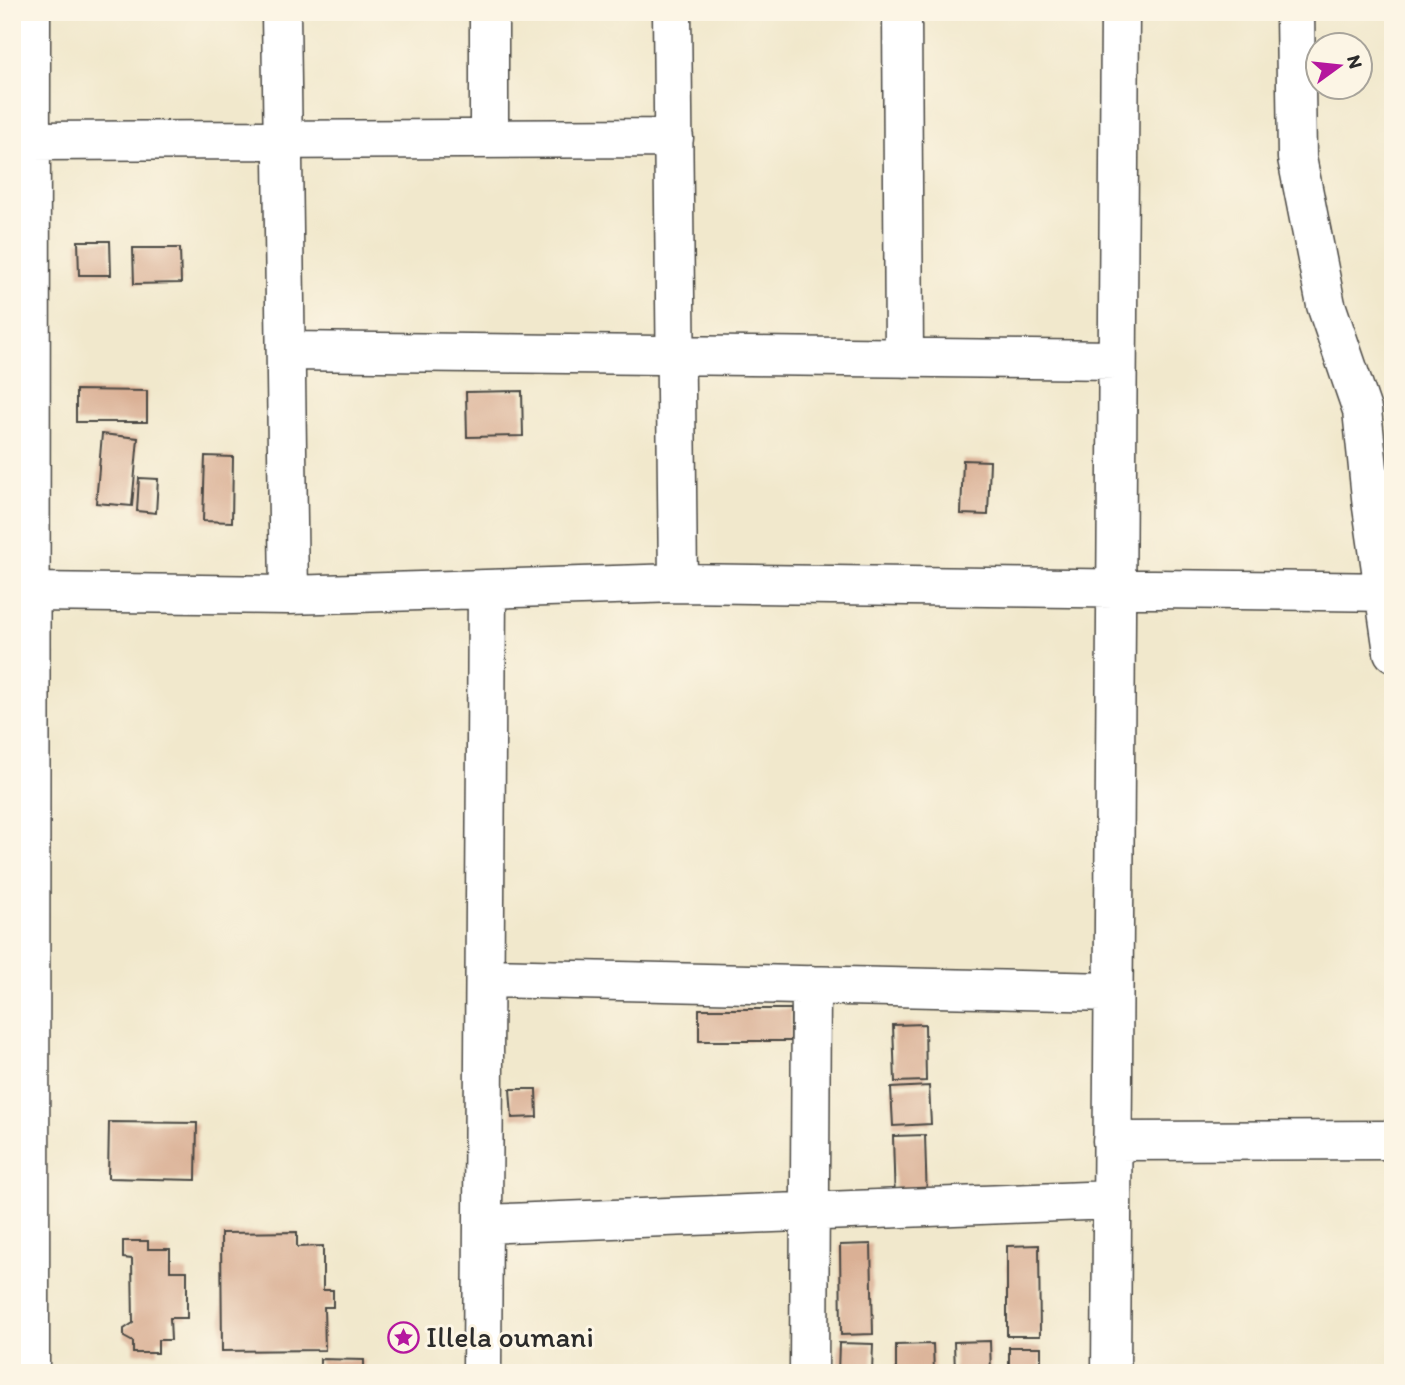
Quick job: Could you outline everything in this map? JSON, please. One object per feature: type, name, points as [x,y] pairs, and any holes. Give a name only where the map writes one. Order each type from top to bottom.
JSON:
[{"type":"street","points":[[30,1373],[21,1026],[18,586],[31,141],[22,73],[31,12]]},
{"type":"street","points":[[281,12],[289,595]]},
{"type":"street","points":[[489,12],[489,139]]},
{"type":"street","points":[[672,12],[678,583]]},
{"type":"street","points":[[902,12],[904,358]]},
{"type":"street","points":[[1111,1373],[1120,12]]},
{"type":"street","points":[[1295,12],[1297,158],[1326,305],[1362,410],[1372,507],[1388,592],[1393,652]]},
{"type":"street","points":[[31,141],[674,138]]},
{"type":"street","points":[[286,351],[1117,360]]},
{"type":"street","points":[[18,586],[289,595],[678,583],[1388,592]]},
{"type":"street","points":[[482,1373],[487,589]]},
{"type":"street","points":[[485,978],[1113,992]]},
{"type":"street","points":[[809,1373],[811,985]]},
{"type":"street","points":[[1112,1141],[1393,1140]]},
{"type":"street","points":[[483,1224],[1112,1200]]},
{"type":"building","points":[[78,241],[110,241],[111,275],[79,275]]},
{"type":"building","points":[[133,248],[180,248],[181,283],[134,284]]},
{"type":"building","points":[[76,390],[147,391],[147,422],[76,422]]},
{"type":"building","points":[[522,391],[523,436],[467,437],[466,392]]},
{"type":"building","points":[[102,434],[138,438],[132,506],[96,503]]},
{"type":"building","points":[[205,456],[233,457],[232,522],[203,521]]},
{"type":"building","points":[[963,460],[990,461],[988,515],[961,514]]},
{"type":"building","points":[[139,478],[158,479],[156,513],[137,511]]},
{"type":"building","points":[[699,1009],[791,1009],[791,1041],[699,1041]]},
{"type":"building","points":[[925,1024],[926,1081],[895,1082],[893,1025]]},
{"type":"building","points":[[929,1086],[931,1124],[893,1126],[891,1088]]},
{"type":"building","points":[[510,1089],[536,1089],[537,1117],[512,1118]]},
{"type":"building","points":[[109,1122],[197,1123],[196,1180],[108,1178]]},
{"type":"building","points":[[925,1135],[927,1203],[895,1204],[893,1136]]},
{"type":"building","points":[[297,1232],[297,1247],[323,1246],[323,1290],[333,1290],[333,1307],[324,1307],[325,1350],[222,1351],[221,1233]]},
{"type":"building","points":[[123,1241],[148,1241],[148,1249],[170,1249],[170,1271],[187,1271],[187,1318],[170,1318],[171,1340],[158,1340],[158,1353],[133,1353],[133,1342],[124,1337],[124,1329],[133,1323],[132,1259],[123,1258]]},
{"type":"building","points":[[871,1244],[873,1334],[841,1335],[840,1245]]},
{"type":"building","points":[[1039,1245],[1040,1336],[1007,1336],[1007,1246]]},
{"type":"building","points":[[990,1341],[991,1373],[955,1373],[954,1342]]},
{"type":"building","points":[[839,1343],[873,1344],[872,1373],[838,1373]]},
{"type":"building","points":[[933,1344],[934,1373],[896,1373],[896,1345]]},
{"type":"building","points":[[1009,1347],[1041,1347],[1041,1373],[1009,1373]]},
{"type":"building","points":[[320,1359],[364,1360],[364,1373],[320,1373]]},
{"type":"place","name":"Illela oumani","points":[[403,1337]]}]
